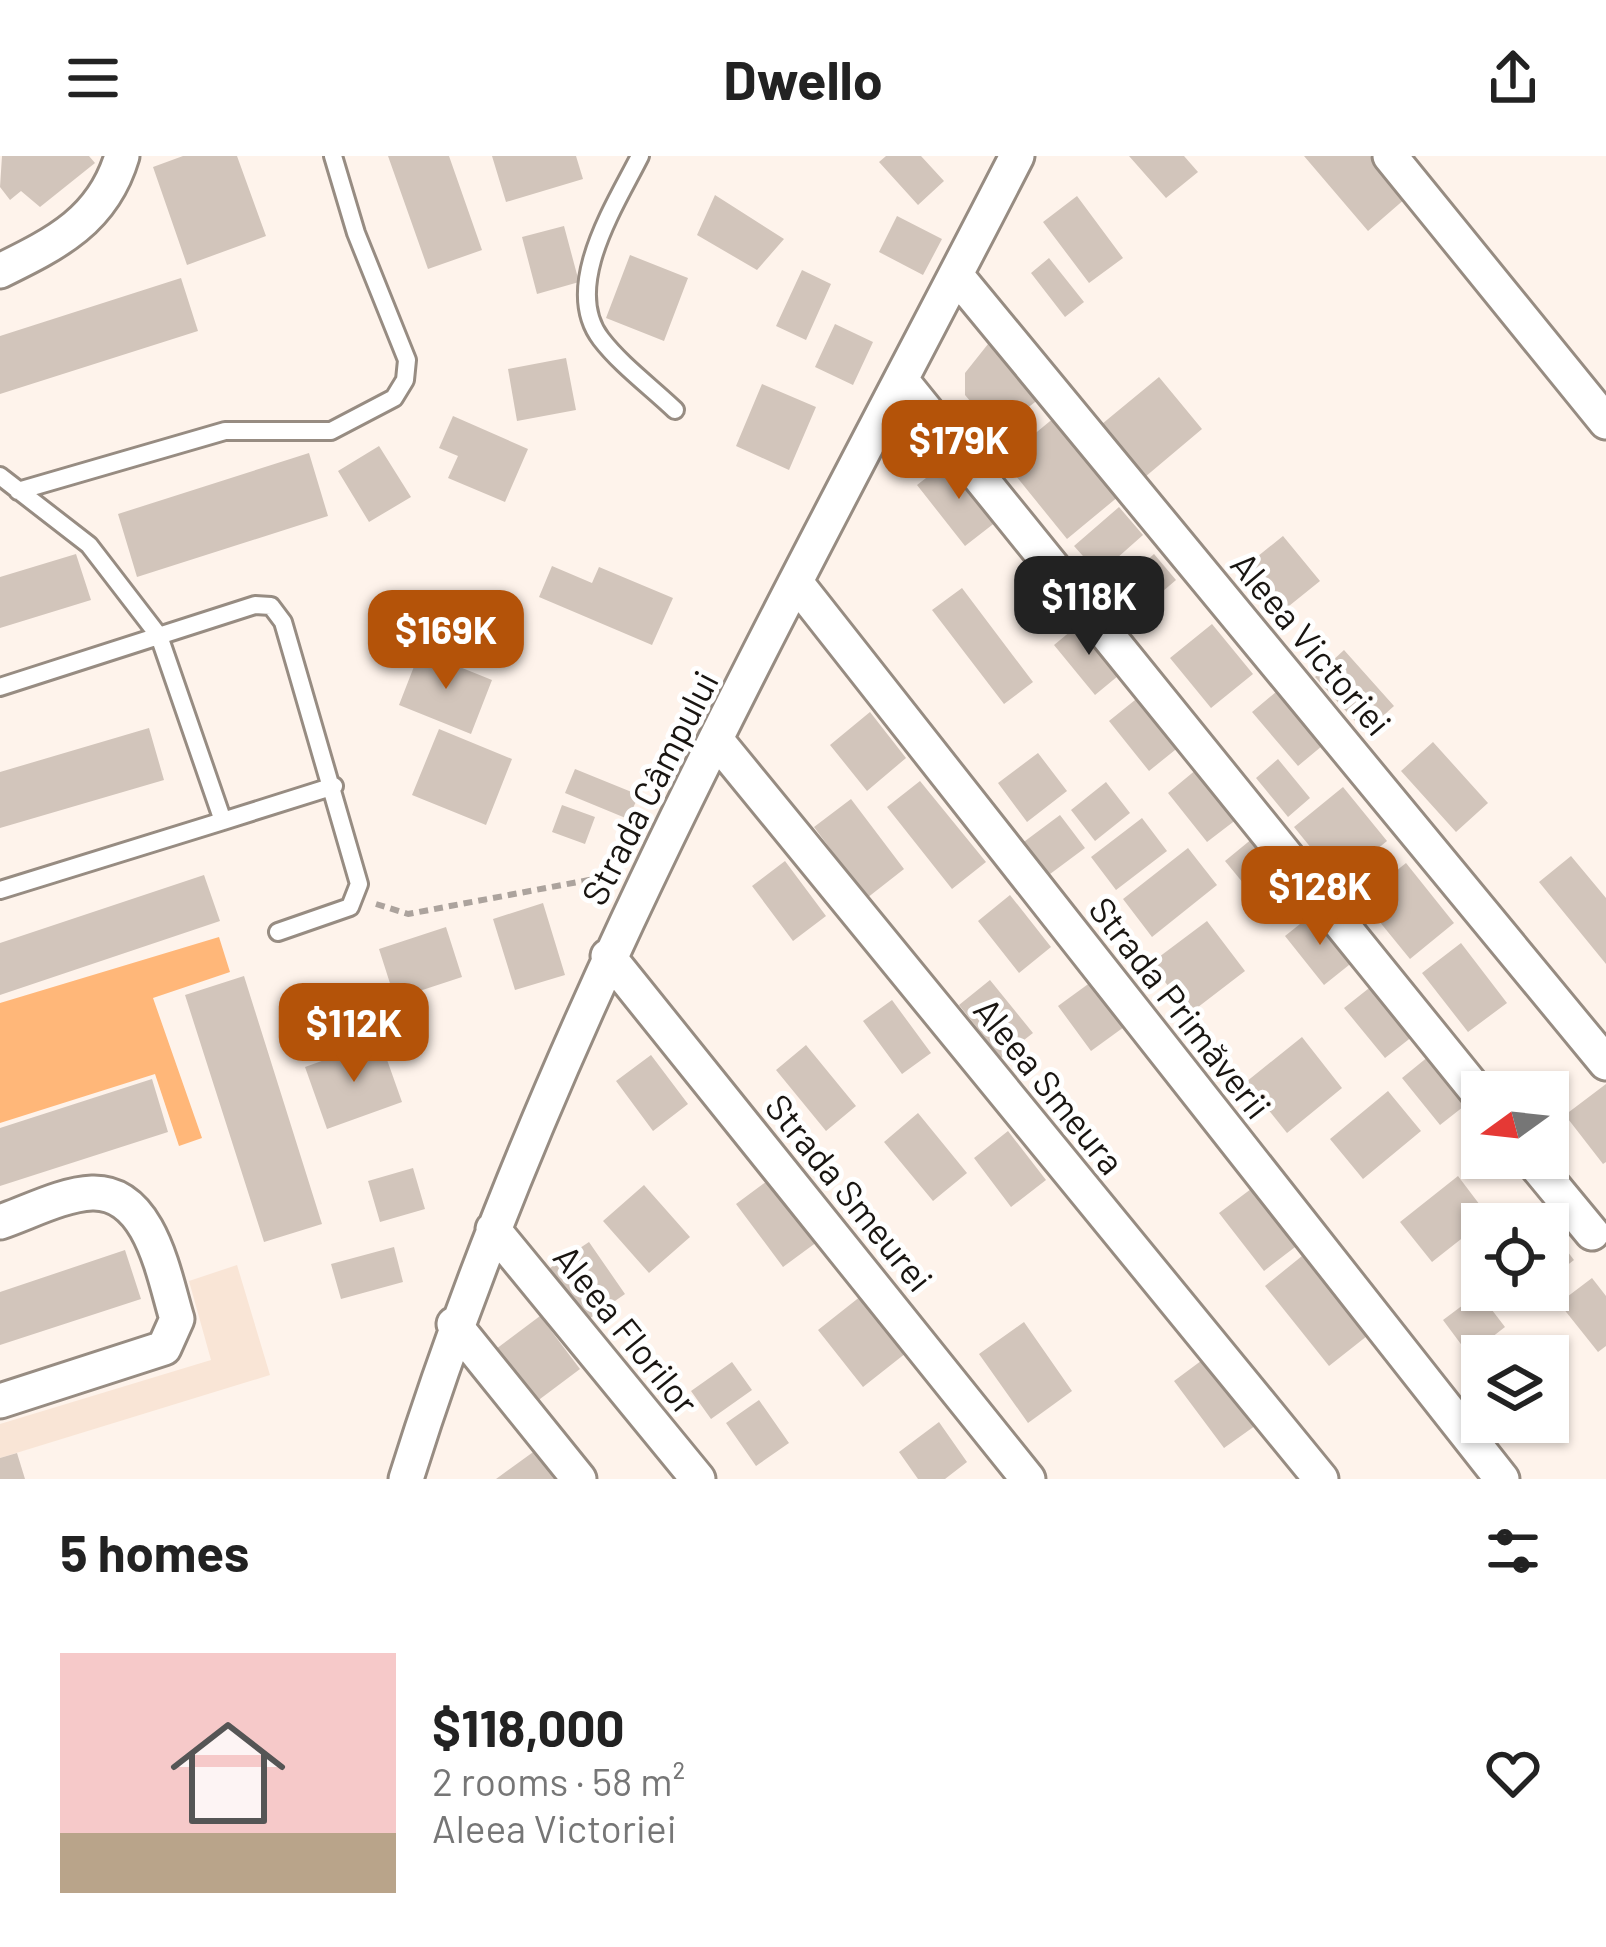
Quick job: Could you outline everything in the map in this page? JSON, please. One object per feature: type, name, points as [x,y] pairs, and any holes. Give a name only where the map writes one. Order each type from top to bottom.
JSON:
[{"type":"street","points":[[0,271],[75,230],[97,212],[122,156]]},
{"type":"street","name":"Strada Câmpului","points":[[406,1479],[454,1324],[608,956],[1017,156]]},
{"type":"street","points":[[1390,156],[1606,422]]},
{"type":"street","name":"Aleea Victoriei","points":[[956,275],[1606,1063]]},
{"type":"street","points":[[902,382],[1461,1072]]},
{"type":"street","name":"Strada Primăverii","points":[[798,586],[1502,1479]]},
{"type":"street","name":"Aleea Smeura","points":[[718,742],[1321,1479]]},
{"type":"street","name":"Strada Smeurei","points":[[608,956],[1028,1479]]},
{"type":"street","points":[[1548,1179],[1592,1233]]},
{"type":"street","points":[[0,1222],[94,1193],[128,1207],[150,1234],[177,1319],[164,1348],[0,1401]]},
{"type":"street","name":"Aleea Florilor","points":[[494,1229],[698,1479]]},
{"type":"street","points":[[454,1324],[579,1479]]},
{"type":"lane","points":[[18,490],[225,431],[331,431],[394,398],[405,380],[406,360],[333,156]]},
{"type":"lane","points":[[640,156],[598,243],[586,294],[599,337],[674,410]]},
{"type":"lane","points":[[0,476],[89,544],[159,636],[223,821]]},
{"type":"lane","points":[[0,687],[255,605],[271,607],[283,622],[334,786],[358,896],[339,912],[278,932]]},
{"type":"lane","points":[[0,890],[334,786]]},
{"type":"path","points":[[358,896],[408,914],[654,867]]},
{"type":"shaded area","points":[[219,937],[230,972],[153,998],[202,1138],[179,1146],[155,1074],[0,1123],[0,1003]]},
{"type":"shaded area","points":[[237,1265],[270,1375],[0,1458],[0,1424],[211,1360],[189,1281]]},
{"type":"building","points":[[2,156],[89,156],[95,163],[40,207],[21,191],[10,200],[0,187]]},
{"type":"building","points":[[183,156],[237,156],[266,236],[187,265],[153,167]]},
{"type":"building","points":[[388,156],[449,156],[482,250],[428,269]]},
{"type":"building","points":[[492,156],[576,156],[583,179],[506,202]]},
{"type":"building","points":[[886,156],[921,156],[944,181],[918,205],[879,162]]},
{"type":"building","points":[[1129,156],[1184,156],[1198,172],[1166,198]]},
{"type":"building","points":[[1304,156],[1370,156],[1406,198],[1368,231]]},
{"type":"building","points":[[715,195],[784,239],[757,270],[697,235]]},
{"type":"building","points":[[1077,196],[1123,258],[1089,283],[1043,222]]},
{"type":"building","points":[[897,216],[942,239],[923,275],[879,252]]},
{"type":"building","points":[[564,226],[579,282],[537,294],[522,237]]},
{"type":"building","points":[[630,255],[688,278],[664,341],[606,318]]},
{"type":"building","points":[[1049,258],[1084,302],[1065,317],[1031,273]]},
{"type":"building","points":[[802,270],[831,284],[806,340],[776,326]]},
{"type":"building","points":[[181,278],[198,331],[0,394],[0,336]]},
{"type":"building","points":[[835,324],[873,342],[853,385],[815,367]]},
{"type":"building","points":[[992,339],[1039,399],[996,432],[965,395],[965,373]]},
{"type":"building","points":[[566,358],[576,410],[517,421],[508,369]]},
{"type":"building","points":[[1159,377],[1202,429],[1145,477],[1102,424]]},
{"type":"building","points":[[762,384],[816,407],[789,470],[736,446]]},
{"type":"building","points":[[453,416],[528,449],[505,502],[448,478],[458,456],[439,448]]},
{"type":"building","points":[[1055,417],[1119,496],[1067,539],[1003,460]]},
{"type":"building","points":[[379,446],[411,497],[369,522],[338,471]]},
{"type":"building","points":[[309,453],[328,516],[137,577],[118,514]]},
{"type":"building","points":[[953,457],[1001,518],[965,546],[917,485]]},
{"type":"building","points":[[1119,507],[1143,535],[1099,574],[1074,546]]},
{"type":"building","points":[[1283,536],[1320,581],[1284,610],[1247,565]]},
{"type":"building","points":[[76,554],[91,600],[0,628],[0,577]]},
{"type":"building","points":[[1154,554],[1176,580],[1135,615],[1113,590]]},
{"type":"building","points":[[552,566],[592,583],[599,567],[673,598],[652,645],[539,597]]},
{"type":"building","points":[[962,588],[1033,682],[1004,704],[932,610]]},
{"type":"building","points":[[1083,621],[1124,671],[1095,695],[1054,645]]},
{"type":"building","points":[[1212,624],[1253,674],[1211,708],[1170,658]]},
{"type":"building","points":[[1344,650],[1394,706],[1365,732],[1315,677]]},
{"type":"building","points":[[420,651],[492,680],[471,734],[399,705]]},
{"type":"building","points":[[1283,686],[1328,741],[1298,766],[1252,712]]},
{"type":"building","points":[[1140,696],[1180,746],[1149,771],[1109,721]]},
{"type":"building","points":[[870,712],[906,758],[867,791],[830,745]]},
{"type":"building","points":[[149,728],[164,780],[0,828],[0,772]]},
{"type":"building","points":[[439,729],[512,759],[486,825],[412,795]]},
{"type":"building","points":[[1433,742],[1488,803],[1456,832],[1401,771]]},
{"type":"building","points":[[1038,753],[1067,791],[1027,822],[998,783]]},
{"type":"building","points":[[1278,759],[1310,798],[1288,817],[1256,778]]},
{"type":"building","points":[[575,769],[639,795],[628,819],[565,793]]},
{"type":"building","points":[[1197,769],[1237,819],[1207,842],[1168,793]]},
{"type":"building","points":[[920,781],[986,862],[952,889],[887,807]]},
{"type":"building","points":[[1106,782],[1130,813],[1095,841],[1071,810]]},
{"type":"building","points":[[1343,787],[1387,841],[1338,881],[1294,827]]},
{"type":"building","points":[[851,799],[904,869],[867,898],[814,827]]},
{"type":"building","points":[[562,805],[595,817],[585,844],[552,832]]},
{"type":"building","points":[[1060,815],[1085,848],[1042,880],[1017,847]]},
{"type":"building","points":[[1142,818],[1167,851],[1116,890],[1091,857]]},
{"type":"building","points":[[1253,838],[1295,888],[1267,912],[1225,861]]},
{"type":"building","points":[[1188,848],[1217,885],[1152,937],[1123,899]]},
{"type":"building","points":[[1571,856],[1606,898],[1606,964],[1539,882]]},
{"type":"building","points":[[785,861],[826,916],[793,941],[752,886]]},
{"type":"building","points":[[1406,863],[1454,923],[1410,959],[1361,899]]},
{"type":"building","points":[[204,875],[220,921],[0,995],[0,943]]},
{"type":"building","points":[[1010,895],[1051,947],[1019,973],[978,921]]},
{"type":"building","points":[[543,903],[565,975],[515,990],[493,919]]},
{"type":"building","points":[[1315,912],[1354,961],[1324,985],[1285,936]]},
{"type":"building","points":[[1207,921],[1245,971],[1189,1014],[1151,963]]},
{"type":"building","points":[[446,927],[462,977],[395,999],[379,949]]},
{"type":"building","points":[[1461,943],[1507,1003],[1468,1032],[1422,973]]},
{"type":"building","points":[[244,976],[322,1224],[264,1242],[185,995]]},
{"type":"building","points":[[990,980],[1033,1033],[1001,1058],[959,1005]]},
{"type":"building","points":[[1091,982],[1124,1027],[1091,1051],[1058,1006]]},
{"type":"building","points":[[1373,985],[1413,1036],[1385,1058],[1344,1008]]},
{"type":"building","points":[[892,1000],[931,1053],[902,1074],[863,1021]]},
{"type":"building","points":[[1302,1037],[1342,1088],[1287,1133],[1246,1082]]},
{"type":"building","points":[[380,1040],[402,1102],[327,1129],[305,1067]]},
{"type":"building","points":[[806,1045],[856,1106],[826,1131],[776,1070]]},
{"type":"building","points":[[651,1055],[688,1104],[653,1131],[616,1081]]},
{"type":"building","points":[[1429,1056],[1461,1095],[1461,1108],[1440,1125],[1402,1078]]},
{"type":"building","points":[[152,1079],[168,1132],[0,1186],[0,1128]]},
{"type":"building","points":[[1606,1084],[1606,1162],[1569,1120],[1569,1112]]},
{"type":"building","points":[[1388,1091],[1421,1131],[1363,1179],[1330,1139]]},
{"type":"building","points":[[918,1113],[967,1173],[933,1201],[884,1142]]},
{"type":"building","points":[[1008,1131],[1046,1180],[1011,1207],[974,1158]]},
{"type":"building","points":[[413,1168],[425,1209],[380,1222],[368,1181]]},
{"type":"building","points":[[774,1176],[821,1239],[783,1267],[736,1204]]},
{"type":"building","points":[[1458,1176],[1478,1203],[1461,1203],[1461,1239],[1432,1262],[1400,1222]]},
{"type":"building","points":[[644,1185],[690,1237],[649,1273],[603,1221]]},
{"type":"building","points":[[1255,1186],[1299,1244],[1264,1271],[1219,1213]]},
{"type":"building","points":[[589,1242],[625,1294],[586,1321],[550,1268]]},
{"type":"building","points":[[394,1247],[403,1282],[341,1299],[331,1264]]},
{"type":"building","points":[[125,1250],[141,1299],[0,1345],[0,1292]]},
{"type":"building","points":[[1302,1256],[1367,1336],[1329,1366],[1265,1286]]},
{"type":"building","points":[[1592,1278],[1606,1296],[1606,1346],[1598,1352],[1565,1311],[1569,1295]]},
{"type":"building","points":[[861,1296],[906,1353],[863,1387],[818,1330]]},
{"type":"building","points":[[1461,1306],[1461,1311],[1493,1311],[1505,1327],[1495,1335],[1461,1335],[1461,1344],[1443,1320]]},
{"type":"building","points":[[540,1316],[580,1369],[536,1402],[496,1349]]},
{"type":"building","points":[[1024,1322],[1072,1391],[1028,1423],[979,1354]]},
{"type":"building","points":[[1209,1355],[1259,1423],[1224,1448],[1174,1381]]},
{"type":"building","points":[[732,1362],[752,1390],[711,1419],[691,1391]]},
{"type":"building","points":[[759,1400],[789,1443],[756,1466],[726,1423]]},
{"type":"building","points":[[939,1422],[967,1462],[945,1479],[918,1479],[899,1452]]},
{"type":"building","points":[[536,1450],[558,1479],[496,1479]]},
{"type":"building","points":[[17,1453],[25,1479],[0,1479],[0,1458]]}]
